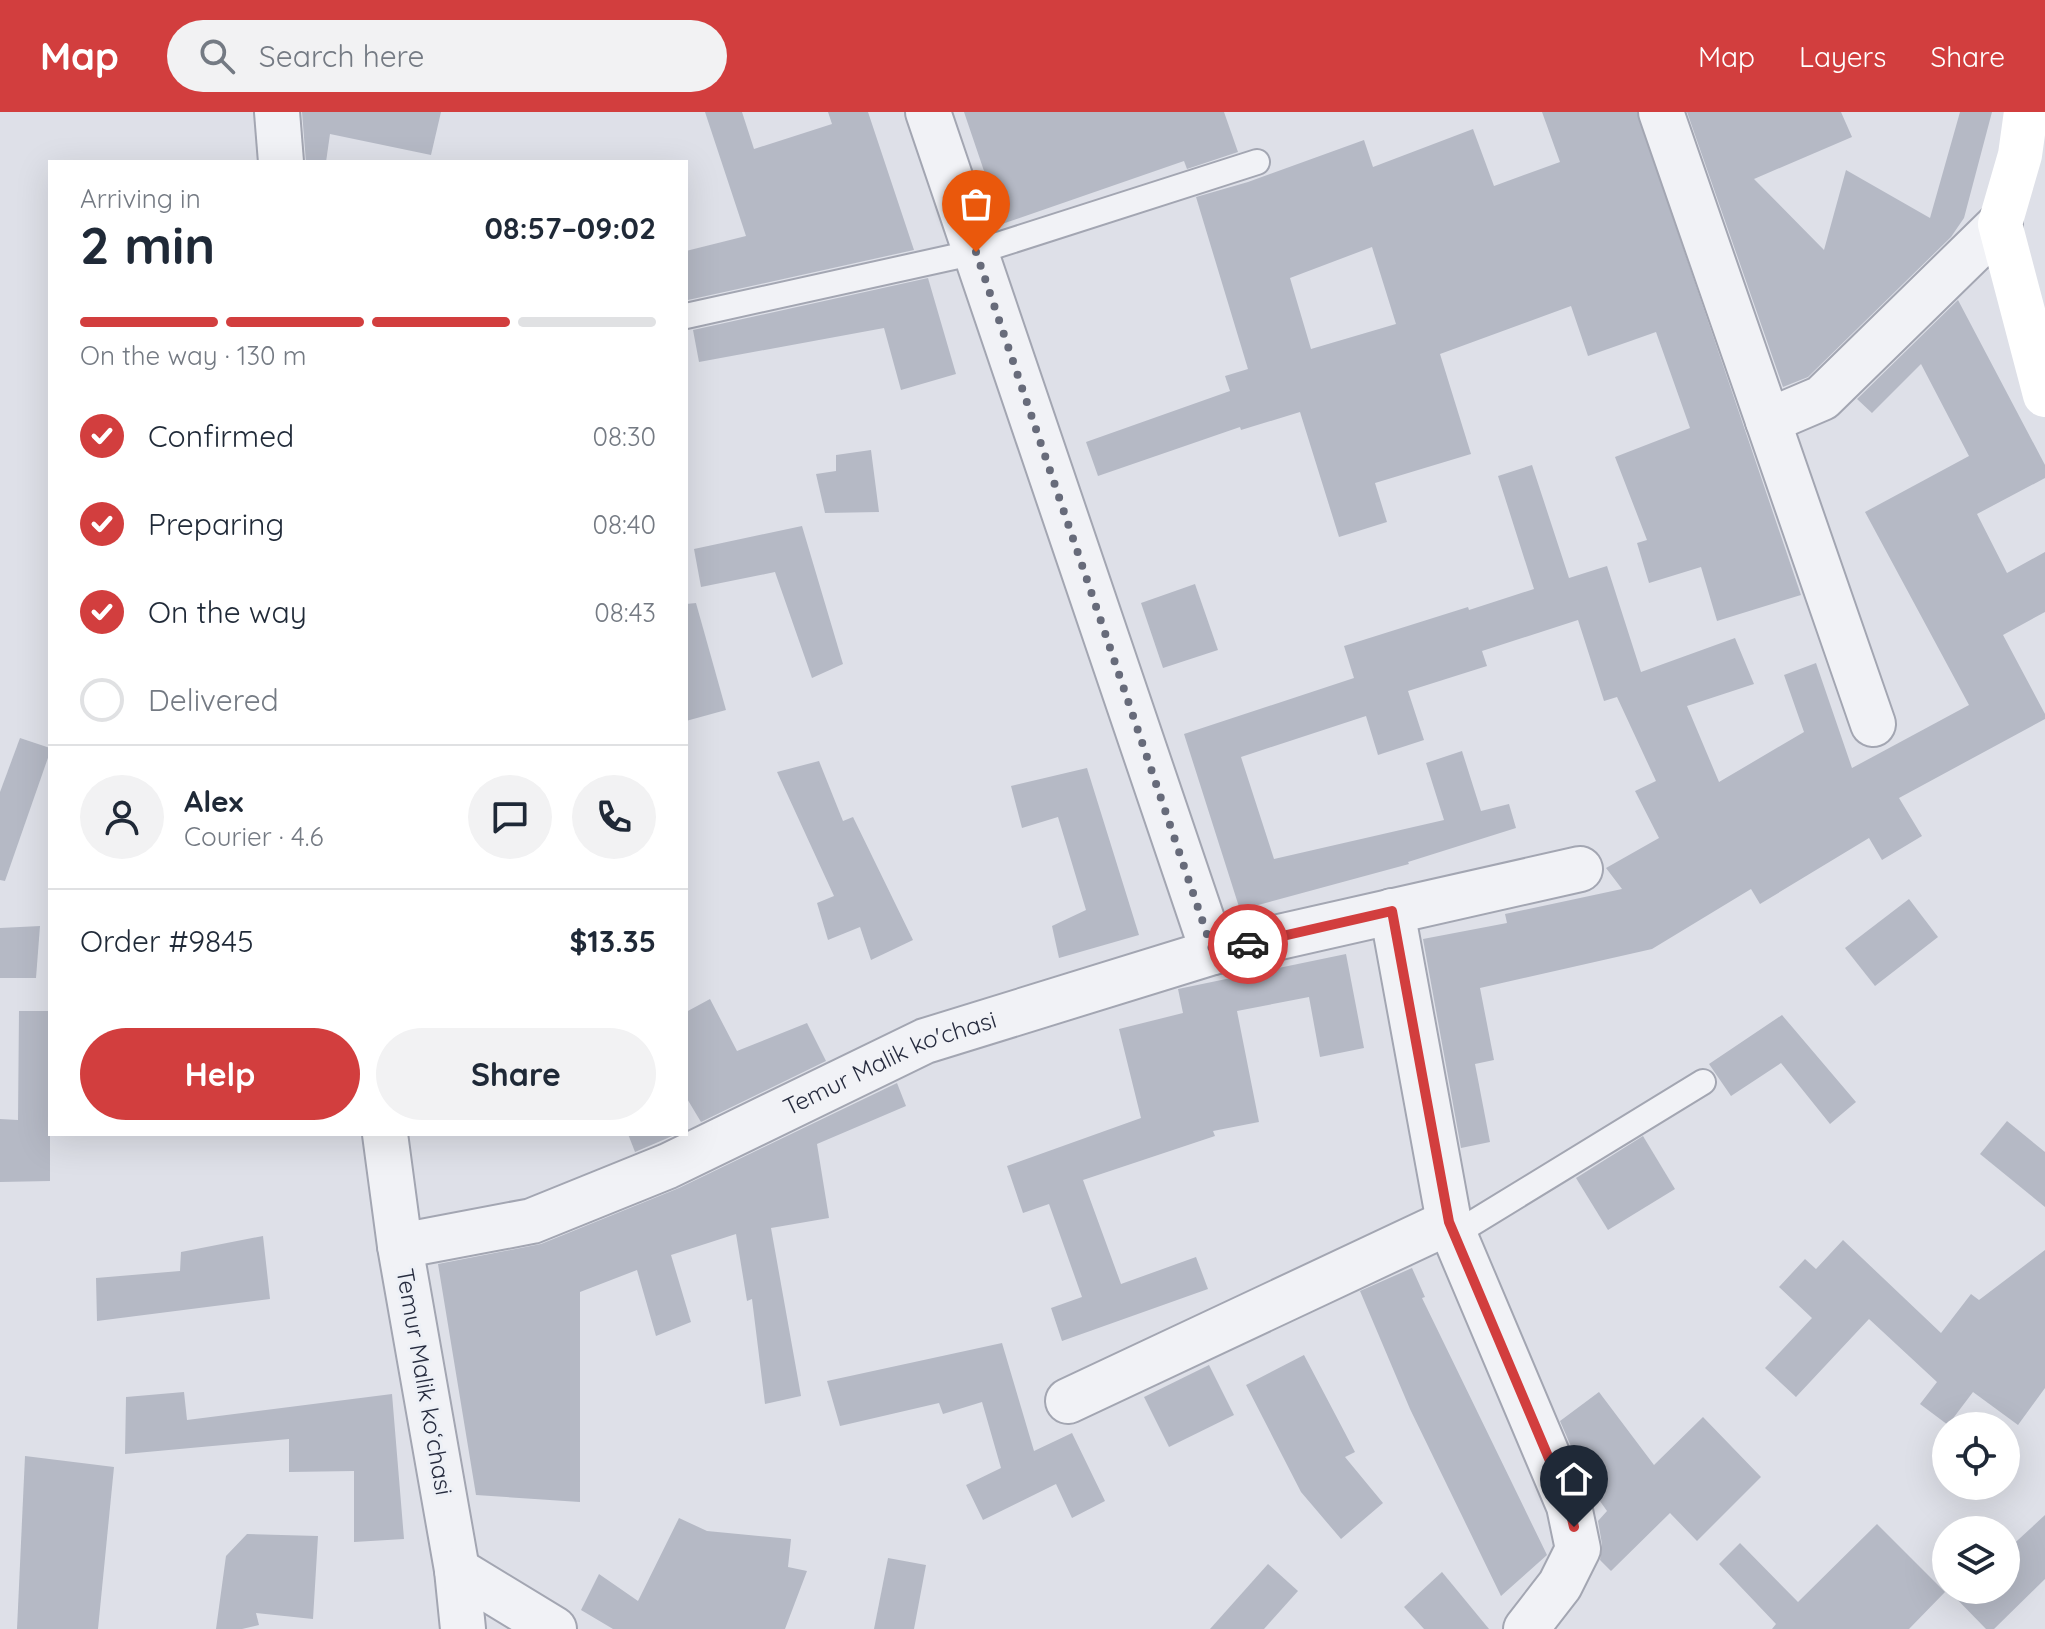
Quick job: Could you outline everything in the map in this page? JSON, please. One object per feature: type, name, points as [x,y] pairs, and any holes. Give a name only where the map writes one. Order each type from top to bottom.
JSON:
[{"type":"street","points":[[277,112],[281,160]]},
{"type":"street","points":[[928,112],[1213,952]]},
{"type":"street","points":[[1661,112],[1873,724]]},
{"type":"street","points":[[1768,421],[1822,398],[2000,224],[2020,155],[2026,112]]},
{"type":"street","points":[[2000,224],[2031,288],[2045,395]]},
{"type":"street","name":"Temur Malik ko'chasi","points":[[400,1246],[532,1221],[668,1166],[925,1041],[1213,952],[1580,869]]},
{"type":"street","points":[[1392,911],[1451,1229],[1569,1506],[1578,1549],[1560,1585],[1526,1629]]},
{"type":"street","name":"Temur Malik koʻchasi","points":[[385,1136],[400,1246],[457,1570],[463,1629]]},
{"type":"street","points":[[1068,1401],[1451,1229]]},
{"type":"street","points":[[457,1570],[554,1629]]},
{"type":"lane","points":[[688,316],[976,252],[1257,162]]},
{"type":"lane","points":[[1451,1229],[1703,1082]]},
{"type":"building","points":[[302,112],[441,112],[431,155],[330,134],[326,160],[306,160]]},
{"type":"building","points":[[705,112],[742,112],[754,149],[832,124],[828,112],[868,112],[914,250],[688,300],[688,250],[746,236]]},
{"type":"building","points":[[964,112],[1224,112],[1238,152],[1187,169],[1184,161],[1002,224]]},
{"type":"building","points":[[1542,112],[1637,112],[1801,595],[1717,621],[1701,567],[1649,583],[1637,543],[1647,540],[1615,457],[1690,428],[1656,332],[1588,356],[1571,306],[1440,354],[1471,454],[1375,483],[1387,522],[1339,537],[1300,412],[1241,430],[1240,427],[1098,476],[1086,442],[1230,391],[1225,376],[1248,369],[1196,197],[1248,182],[1364,140],[1373,167],[1473,129],[1494,186],[1560,162]],"holes":[[[1372,247],[1396,324],[1311,349],[1290,278]]]},
{"type":"building","points":[[1687,112],[1841,112],[1852,137],[1754,179],[1824,250],[1846,170],[1930,218],[1960,112],[1992,112],[1964,218],[1951,237],[1808,377],[1783,387]]},
{"type":"building","points":[[928,278],[956,374],[901,390],[884,328],[699,362],[693,330]]},
{"type":"building","points":[[1958,300],[2045,465],[2045,478],[1977,514],[2007,573],[2045,552],[2045,612],[2003,635],[2045,719],[1899,798],[1922,836],[1882,860],[1869,838],[1760,904],[1751,889],[1652,949],[1480,988],[1494,1060],[1475,1064],[1490,1142],[1461,1148],[1423,939],[1507,923],[1505,914],[1622,889],[1606,868],[1659,838],[1635,791],[1656,781],[1617,697],[1604,701],[1578,620],[1482,651],[1487,666],[1408,691],[1424,740],[1378,755],[1366,716],[1241,757],[1274,859],[1444,820],[1426,763],[1462,751],[1481,811],[1509,804],[1516,828],[1409,864],[1240,910],[1184,734],[1354,678],[1344,646],[1534,589],[1498,476],[1532,465],[1569,578],[1607,566],[1641,672],[1735,638],[1754,684],[1687,706],[1719,782],[1804,732],[1784,675],[1816,663],[1852,768],[1969,705],[1865,512],[1969,456],[1921,364],[1872,413],[1857,399]]},
{"type":"building","points":[[871,450],[879,512],[825,513],[816,474],[836,471],[836,455]]},
{"type":"building","points":[[802,526],[843,664],[812,678],[775,572],[701,587],[694,549]]},
{"type":"building","points":[[1195,584],[1218,650],[1163,668],[1141,603]]},
{"type":"building","points":[[696,603],[726,710],[688,720],[688,604]]},
{"type":"building","points":[[20,738],[48,747],[48,758],[5,881],[0,880],[0,792]]},
{"type":"building","points":[[819,761],[843,821],[853,817],[913,940],[871,960],[860,927],[828,940],[817,903],[834,896],[777,772]]},
{"type":"building","points":[[1087,768],[1139,935],[1059,958],[1052,926],[1086,910],[1058,817],[1022,828],[1011,786]]},
{"type":"building","points":[[1909,899],[1938,937],[1875,986],[1845,948]]},
{"type":"building","points":[[40,926],[36,978],[0,978],[0,928]]},
{"type":"building","points":[[1346,954],[1364,1048],[1320,1057],[1309,997],[1237,1011],[1259,1122],[1213,1131],[1215,1136],[1083,1180],[1121,1284],[1196,1257],[1208,1289],[1062,1341],[1051,1308],[1082,1297],[1049,1204],[1023,1213],[1007,1166],[1141,1118],[1119,1029],[1183,1013],[1178,989]]},
{"type":"building","points":[[710,999],[737,1051],[807,1023],[826,1061],[701,1122],[688,1100],[688,1011]]},
{"type":"building","points":[[19,1011],[48,1011],[50,1181],[0,1182],[0,1119],[18,1120]]},
{"type":"building","points":[[1782,1015],[1856,1102],[1830,1124],[1781,1063],[1731,1096],[1709,1064]]},
{"type":"building","points":[[897,1083],[906,1106],[817,1144],[829,1218],[771,1228],[801,1396],[765,1404],[752,1299],[747,1301],[736,1234],[671,1255],[691,1322],[656,1336],[637,1270],[580,1292],[580,1502],[476,1495],[438,1264],[541,1244],[679,1188]]},
{"type":"building","points":[[2007,1121],[2045,1152],[2045,1207],[1980,1154]]},
{"type":"building","points":[[629,1136],[672,1136],[635,1152]]},
{"type":"building","points":[[1643,1136],[1675,1189],[1608,1230],[1576,1178]]},
{"type":"building","points":[[263,1236],[270,1299],[97,1321],[96,1278],[180,1271],[181,1252]]},
{"type":"building","points":[[1843,1240],[1941,1333],[1971,1294],[1979,1300],[2045,1250],[2045,1388],[2020,1422],[2020,1412],[2000,1412],[1973,1392],[1958,1412],[1932,1413],[1920,1404],[1937,1382],[1869,1319],[1796,1397],[1765,1368],[1812,1318],[1779,1287],[1805,1259],[1816,1269]]},
{"type":"building","points":[[1412,1268],[1425,1297],[1422,1298],[1547,1555],[1501,1596],[1410,1409],[1360,1291]]},
{"type":"building","points":[[1002,1343],[1034,1451],[1072,1433],[1105,1501],[1072,1518],[1056,1484],[983,1520],[966,1485],[1001,1468],[982,1402],[943,1414],[939,1403],[840,1426],[827,1381]]},
{"type":"building","points":[[1304,1355],[1355,1452],[1345,1457],[1383,1503],[1341,1539],[1301,1492],[1246,1385]]},
{"type":"building","points":[[1209,1365],[1234,1415],[1169,1447],[1144,1397]]},
{"type":"building","points":[[184,1392],[187,1420],[392,1394],[404,1539],[354,1542],[354,1471],[289,1472],[289,1439],[125,1454],[126,1397]]},
{"type":"building","points":[[1599,1392],[1654,1465],[1703,1417],[1761,1477],[1697,1541],[1670,1513],[1611,1571],[1600,1560],[1602,1544],[1598,1521],[1607,1511],[1587,1483],[1560,1421]]},
{"type":"building","points":[[25,1456],[114,1467],[98,1629],[17,1629]]},
{"type":"building","points":[[2045,1515],[2045,1579],[2020,1604],[2020,1538]]},
{"type":"building","points":[[679,1518],[707,1531],[791,1539],[788,1567],[807,1571],[785,1629],[613,1629],[581,1610],[599,1574],[638,1601]]},
{"type":"building","points":[[1877,1524],[1932,1579],[1933,1604],[1909,1629],[1772,1629],[1776,1624],[1719,1564],[1740,1543],[1798,1602]]},
{"type":"building","points":[[247,1534],[318,1536],[313,1619],[256,1613],[259,1625],[242,1629],[216,1629],[226,1556]]},
{"type":"building","points":[[888,1558],[926,1565],[914,1629],[874,1629]]},
{"type":"building","points":[[1268,1564],[1298,1591],[1264,1629],[1210,1629]]},
{"type":"building","points":[[1442,1572],[1489,1629],[1424,1629],[1404,1607]]},
{"type":"building","points":[[1962,1604],[2020,1604],[1994,1629],[1986,1629]]},
{"type":"way so far","points":[[976,252],[1213,952],[1248,944]]},
{"type":"route","points":[[1248,944],[1392,911],[1449,1222],[1569,1506],[1574,1527]]}]
